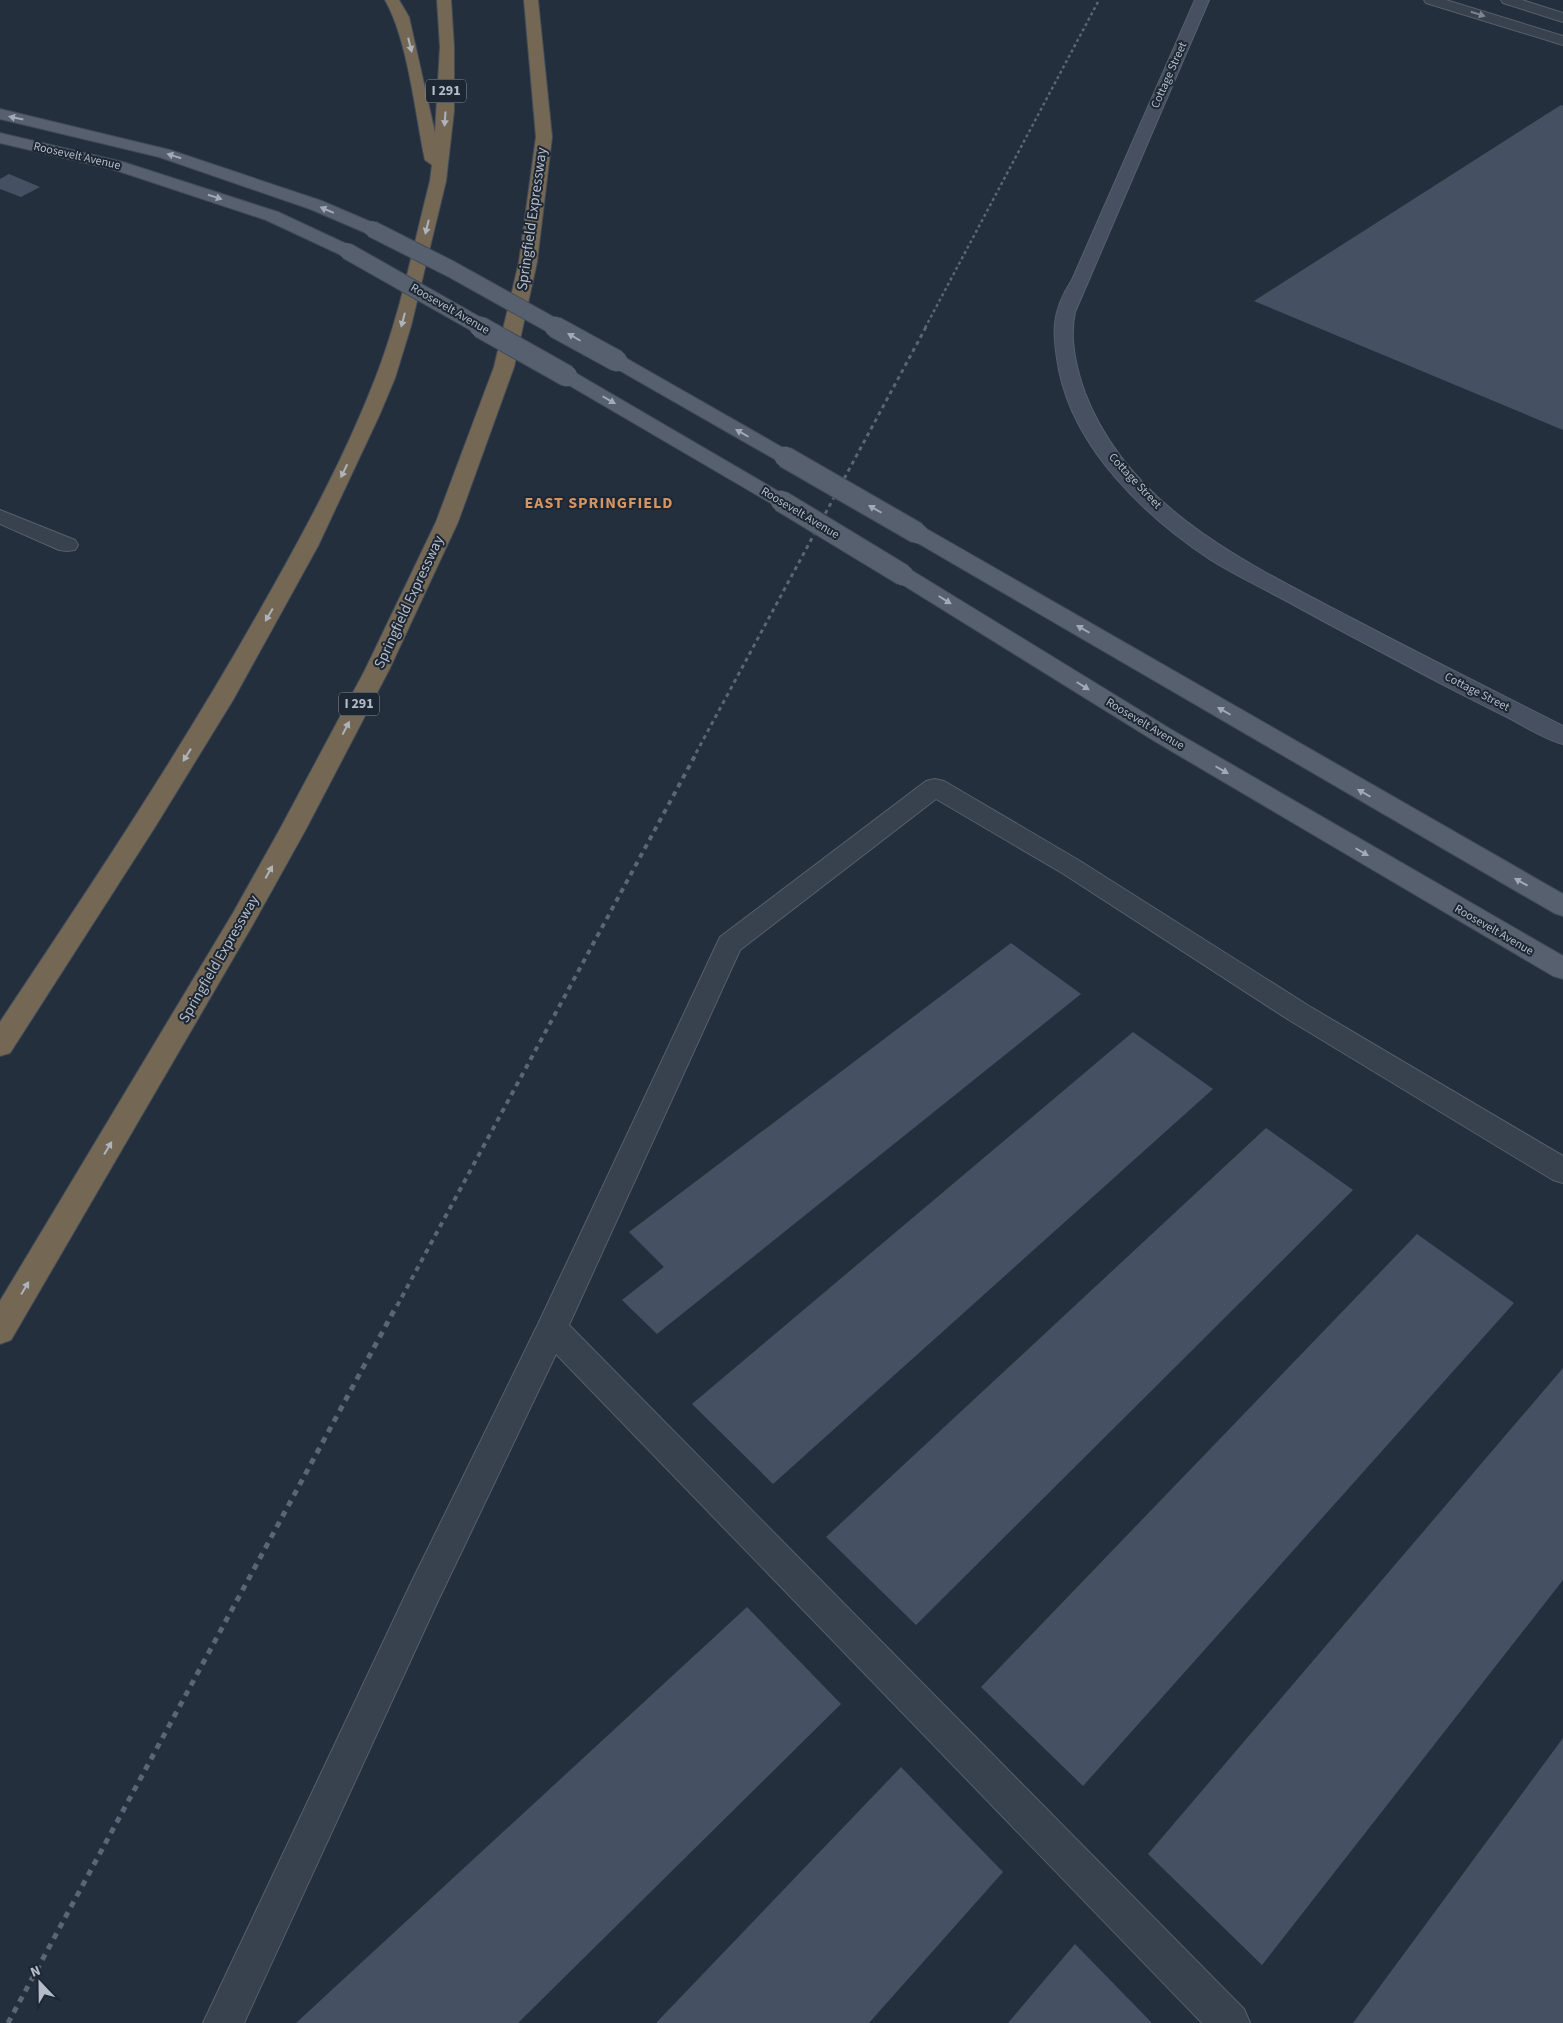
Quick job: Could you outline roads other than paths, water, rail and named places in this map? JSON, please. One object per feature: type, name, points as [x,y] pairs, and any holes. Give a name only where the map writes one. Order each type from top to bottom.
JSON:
[{"type":"highway","points":[[392,0],[402,16],[408,39],[438,181]]},
{"type":"highway","name":"I 291","points":[[0,1045],[146,821],[211,716],[308,546],[351,457],[385,378],[402,326],[438,181],[446,111],[447,47],[444,0]]},
{"type":"highway","name":"Springfield Expressway","points":[[0,1330],[243,919],[289,837],[381,662],[446,522],[504,367],[517,317],[528,262],[544,137],[534,5]]},
{"type":"main road","name":"Cottage Street","points":[[1202,0],[1081,280],[1067,305],[1062,327],[1066,361],[1075,395],[1087,421],[1114,463],[1156,506],[1210,550],[1377,642],[1563,736]]},
{"type":"main road","name":"Roosevelt Avenue","points":[[0,114],[164,153],[316,205],[372,229],[459,273],[785,457],[1563,906]]},
{"type":"main road","name":"Roosevelt Avenue","points":[[0,138],[117,165],[272,216],[348,251],[781,501],[1172,741],[1563,969]]},
{"type":"street","points":[[1431,0],[1563,41]]},
{"type":"street","points":[[1508,0],[1563,18]]},
{"type":"street","points":[[0,516],[67,545]]},
{"type":"street","points":[[223,2023],[420,1602],[588,1255],[729,944],[935,786],[1071,867],[1299,1014],[1563,1171]]},
{"type":"street","points":[[552,1329],[1230,2023]]},
{"type":"railway","points":[[925,328],[1099,0]]},
{"type":"railway","points":[[696,753],[926,327]]},
{"type":"railway","points":[[397,1306],[697,752]]},
{"type":"railway","points":[[8,2023],[397,1305]]},
{"type":"district","name":"EAST SPRINGFIELD","points":[[599,503]]}]
